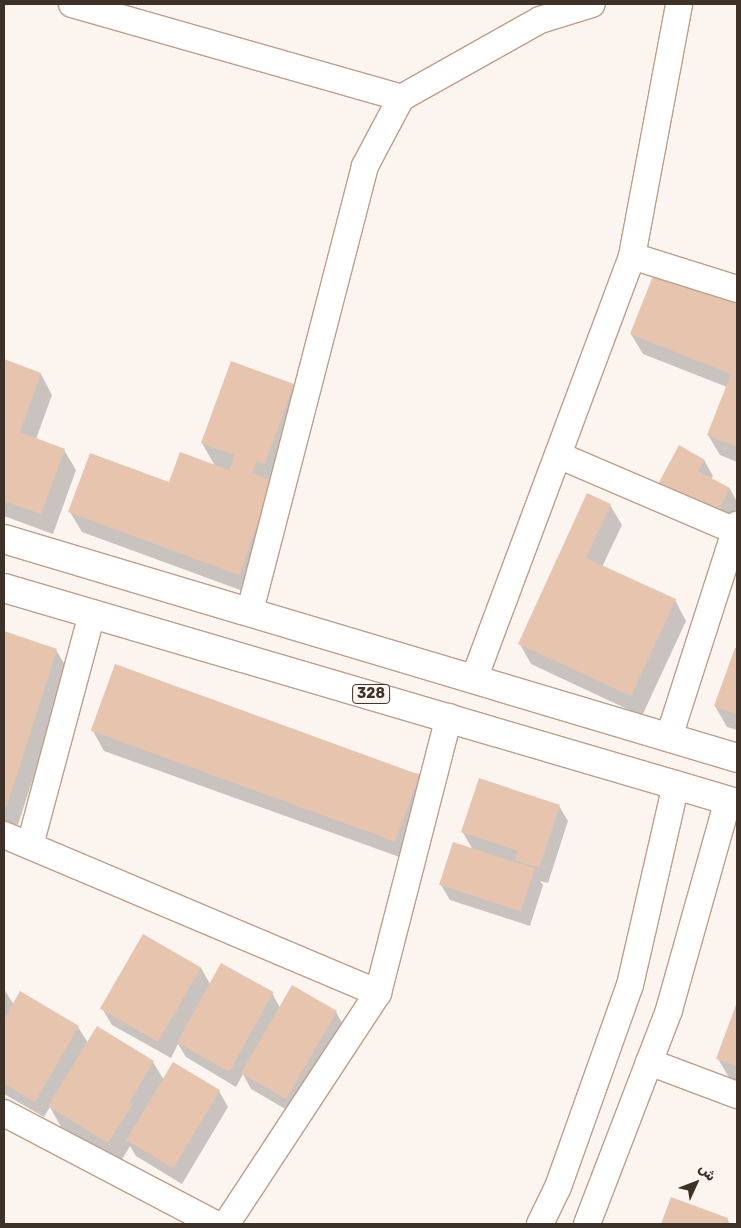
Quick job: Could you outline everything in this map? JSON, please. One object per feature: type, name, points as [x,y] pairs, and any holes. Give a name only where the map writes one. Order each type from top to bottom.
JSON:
[{"type":"main road","points":[[4,539],[737,758]]},
{"type":"main road","name":"328","points":[[4,588],[733,801]]},
{"type":"street","points":[[72,4],[401,98]]},
{"type":"street","points":[[250,611],[365,166],[401,98],[540,20],[592,4]]},
{"type":"street","points":[[474,679],[632,256],[679,4]]},
{"type":"street","points":[[632,256],[737,289]]},
{"type":"street","points":[[558,455],[736,528],[669,738]]},
{"type":"street","points":[[30,845],[92,613]]},
{"type":"street","points":[[226,1224],[378,993],[449,717]]},
{"type":"street","points":[[540,1224],[558,1187],[630,985],[676,784]]},
{"type":"street","points":[[587,1224],[669,1010],[733,801]]},
{"type":"street","points":[[4,835],[378,993]]},
{"type":"street","points":[[649,1062],[737,1095]]},
{"type":"street","points":[[4,1113],[215,1224]]},
{"type":"building","points":[[655,271],[737,304],[737,447],[707,435],[731,374],[630,334]]},
{"type":"building","points":[[4,359],[41,373],[20,432],[65,449],[41,514],[4,501]]},
{"type":"building","points":[[231,361],[294,384],[265,464],[257,461],[252,473],[273,481],[239,575],[68,512],[90,453],[169,482],[180,452],[229,470],[234,455],[201,443]]},
{"type":"building","points":[[679,445],[705,460],[698,471],[730,488],[715,517],[657,486]]},
{"type":"building","points":[[587,493],[611,504],[586,558],[676,599],[631,696],[518,644]]},
{"type":"building","points":[[4,631],[57,649],[7,806],[4,805]]},
{"type":"building","points":[[735,648],[737,648],[737,715],[714,706]]},
{"type":"building","points":[[115,664],[419,775],[395,842],[91,731]]},
{"type":"building","points":[[479,778],[560,805],[539,868],[515,860],[518,851],[461,832]]},
{"type":"building","points":[[453,842],[535,869],[521,911],[439,885]]},
{"type":"building","points":[[143,934],[201,968],[158,1042],[100,1008]]},
{"type":"building","points":[[221,963],[273,992],[229,1072],[177,1043]]},
{"type":"building","points":[[292,985],[337,1011],[286,1099],[241,1073]]},
{"type":"building","points":[[20,991],[79,1026],[35,1102],[4,1084],[4,1020]]},
{"type":"building","points":[[737,1002],[737,1066],[716,1059]]},
{"type":"building","points":[[97,1026],[154,1061],[129,1103],[132,1105],[108,1143],[48,1106]]},
{"type":"building","points":[[173,1062],[220,1090],[173,1168],[126,1140]]},
{"type":"building","points":[[671,1197],[728,1218],[726,1224],[661,1224]]}]
